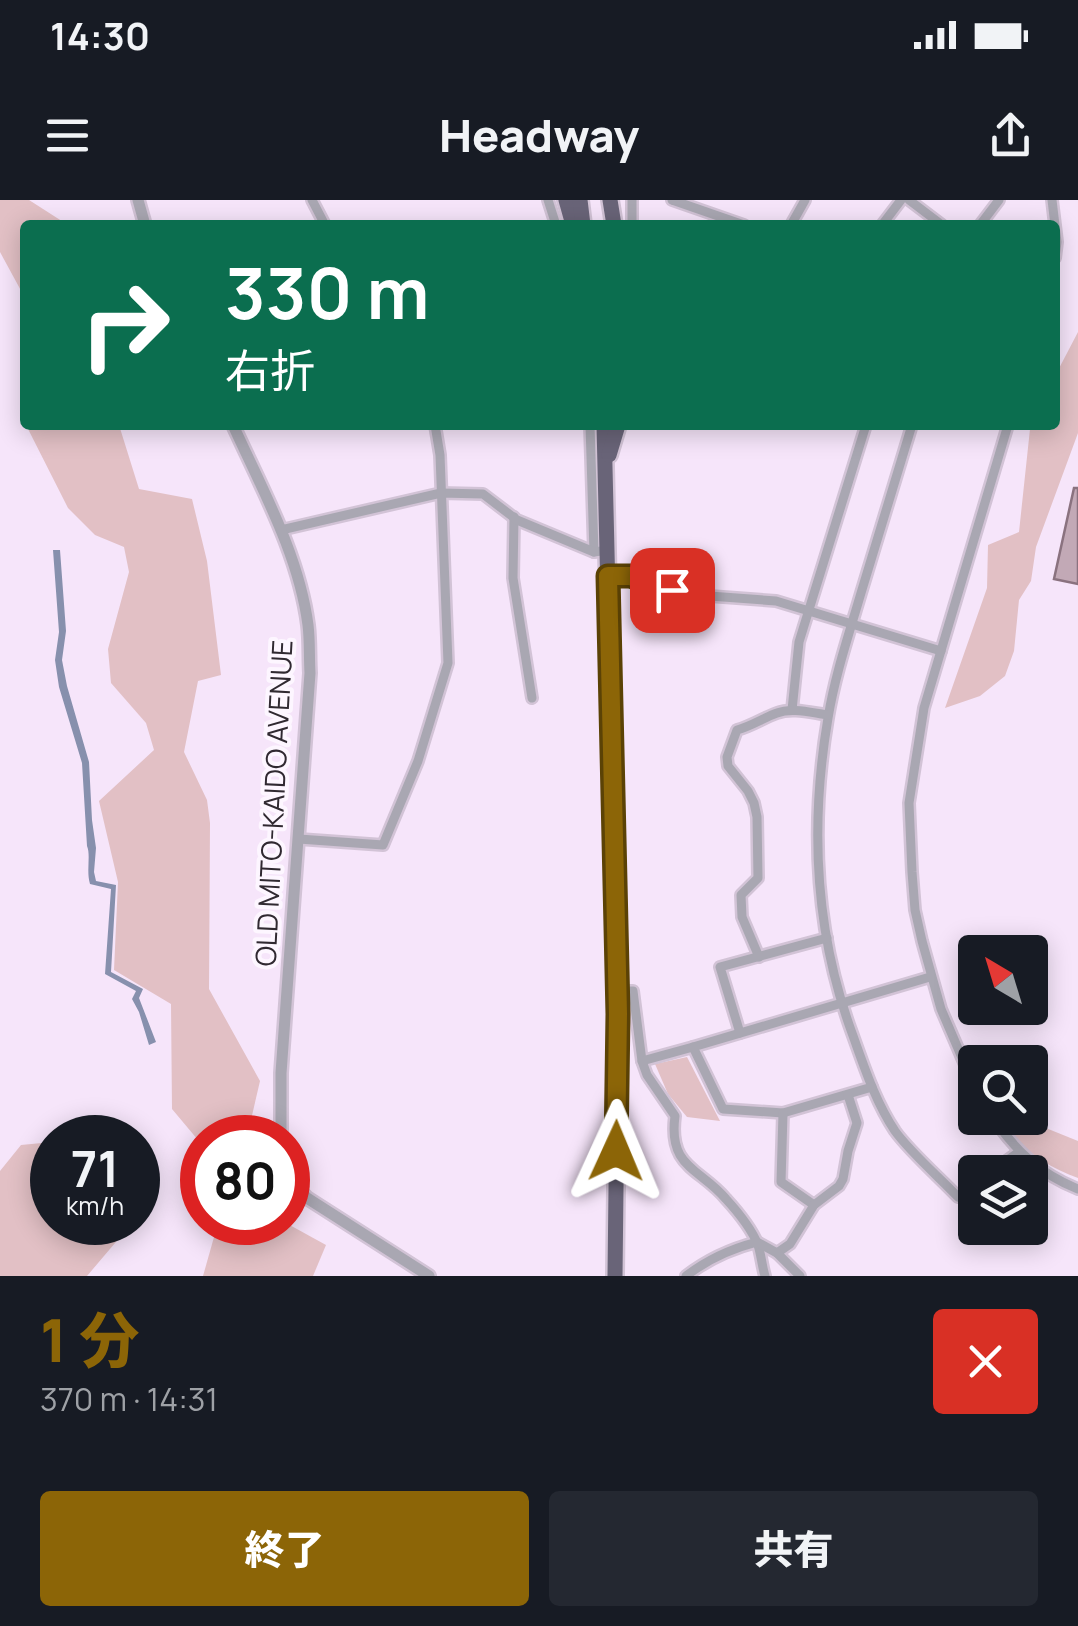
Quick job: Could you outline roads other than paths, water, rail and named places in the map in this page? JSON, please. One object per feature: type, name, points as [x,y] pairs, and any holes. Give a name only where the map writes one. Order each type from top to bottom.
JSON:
[{"type":"highway","points":[[604,430],[601,551],[608,576],[618,991],[615,1276]]},
{"type":"highway","points":[[606,464],[616,430]]},
{"type":"street","points":[[672,200],[730,220]]},
{"type":"street","points":[[908,200],[935,220]]},
{"type":"street","points":[[984,220],[1000,200]]},
{"type":"street","name":"OLD MITO-KAIDO AVENUE","points":[[235,430],[281,530],[308,624],[310,672],[281,1115]]},
{"type":"street","points":[[299,839],[384,845],[418,761],[448,664],[436,430]]},
{"type":"street","points":[[281,530],[441,493],[483,494],[514,517],[601,551],[590,430]]},
{"type":"street","points":[[792,710],[799,642],[864,430]]},
{"type":"street","points":[[910,430],[828,715],[817,825],[818,875],[826,938],[841,1002],[872,1087],[896,1132],[958,1196]]},
{"type":"street","points":[[958,1051],[930,977],[915,910],[908,803],[924,708],[1007,430]]},
{"type":"street","points":[[514,517],[513,578],[532,698]]},
{"type":"street","points":[[608,576],[630,576],[672,590],[776,601],[941,650]]},
{"type":"street","points":[[758,956],[742,917],[740,895],[758,878],[756,817],[748,791],[728,766],[727,757],[737,730],[778,712],[828,715]]},
{"type":"street","points":[[740,1033],[720,967],[826,938]]},
{"type":"street","points":[[642,1061],[930,977]]},
{"type":"street","points":[[618,991],[633,990],[642,1061],[652,1085],[675,1116],[676,1148],[694,1173],[724,1196],[757,1242],[764,1276]]},
{"type":"street","points":[[693,1047],[723,1109],[784,1113],[872,1087]]},
{"type":"street","points":[[778,1253],[790,1244],[814,1206],[844,1179],[857,1123],[848,1095]]},
{"type":"street","points":[[784,1113],[782,1182],[814,1206]]},
{"type":"street","points":[[1006,1135],[1036,1168],[1078,1189]]},
{"type":"street","points":[[1015,1155],[1019,1152]]},
{"type":"street","points":[[310,1200],[429,1276]]},
{"type":"street","points":[[686,1276],[705,1262],[757,1242],[778,1253],[800,1276]]},
{"type":"water","points":[[53,550],[60,550],[66,631],[62,660],[89,762],[96,848],[94,872],[96,881],[116,885],[111,972],[143,989],[139,998],[156,1042],[149,1045],[132,999],[136,991],[105,974],[111,889],[90,884],[89,879],[82,763],[55,660],[59,632]]}]
